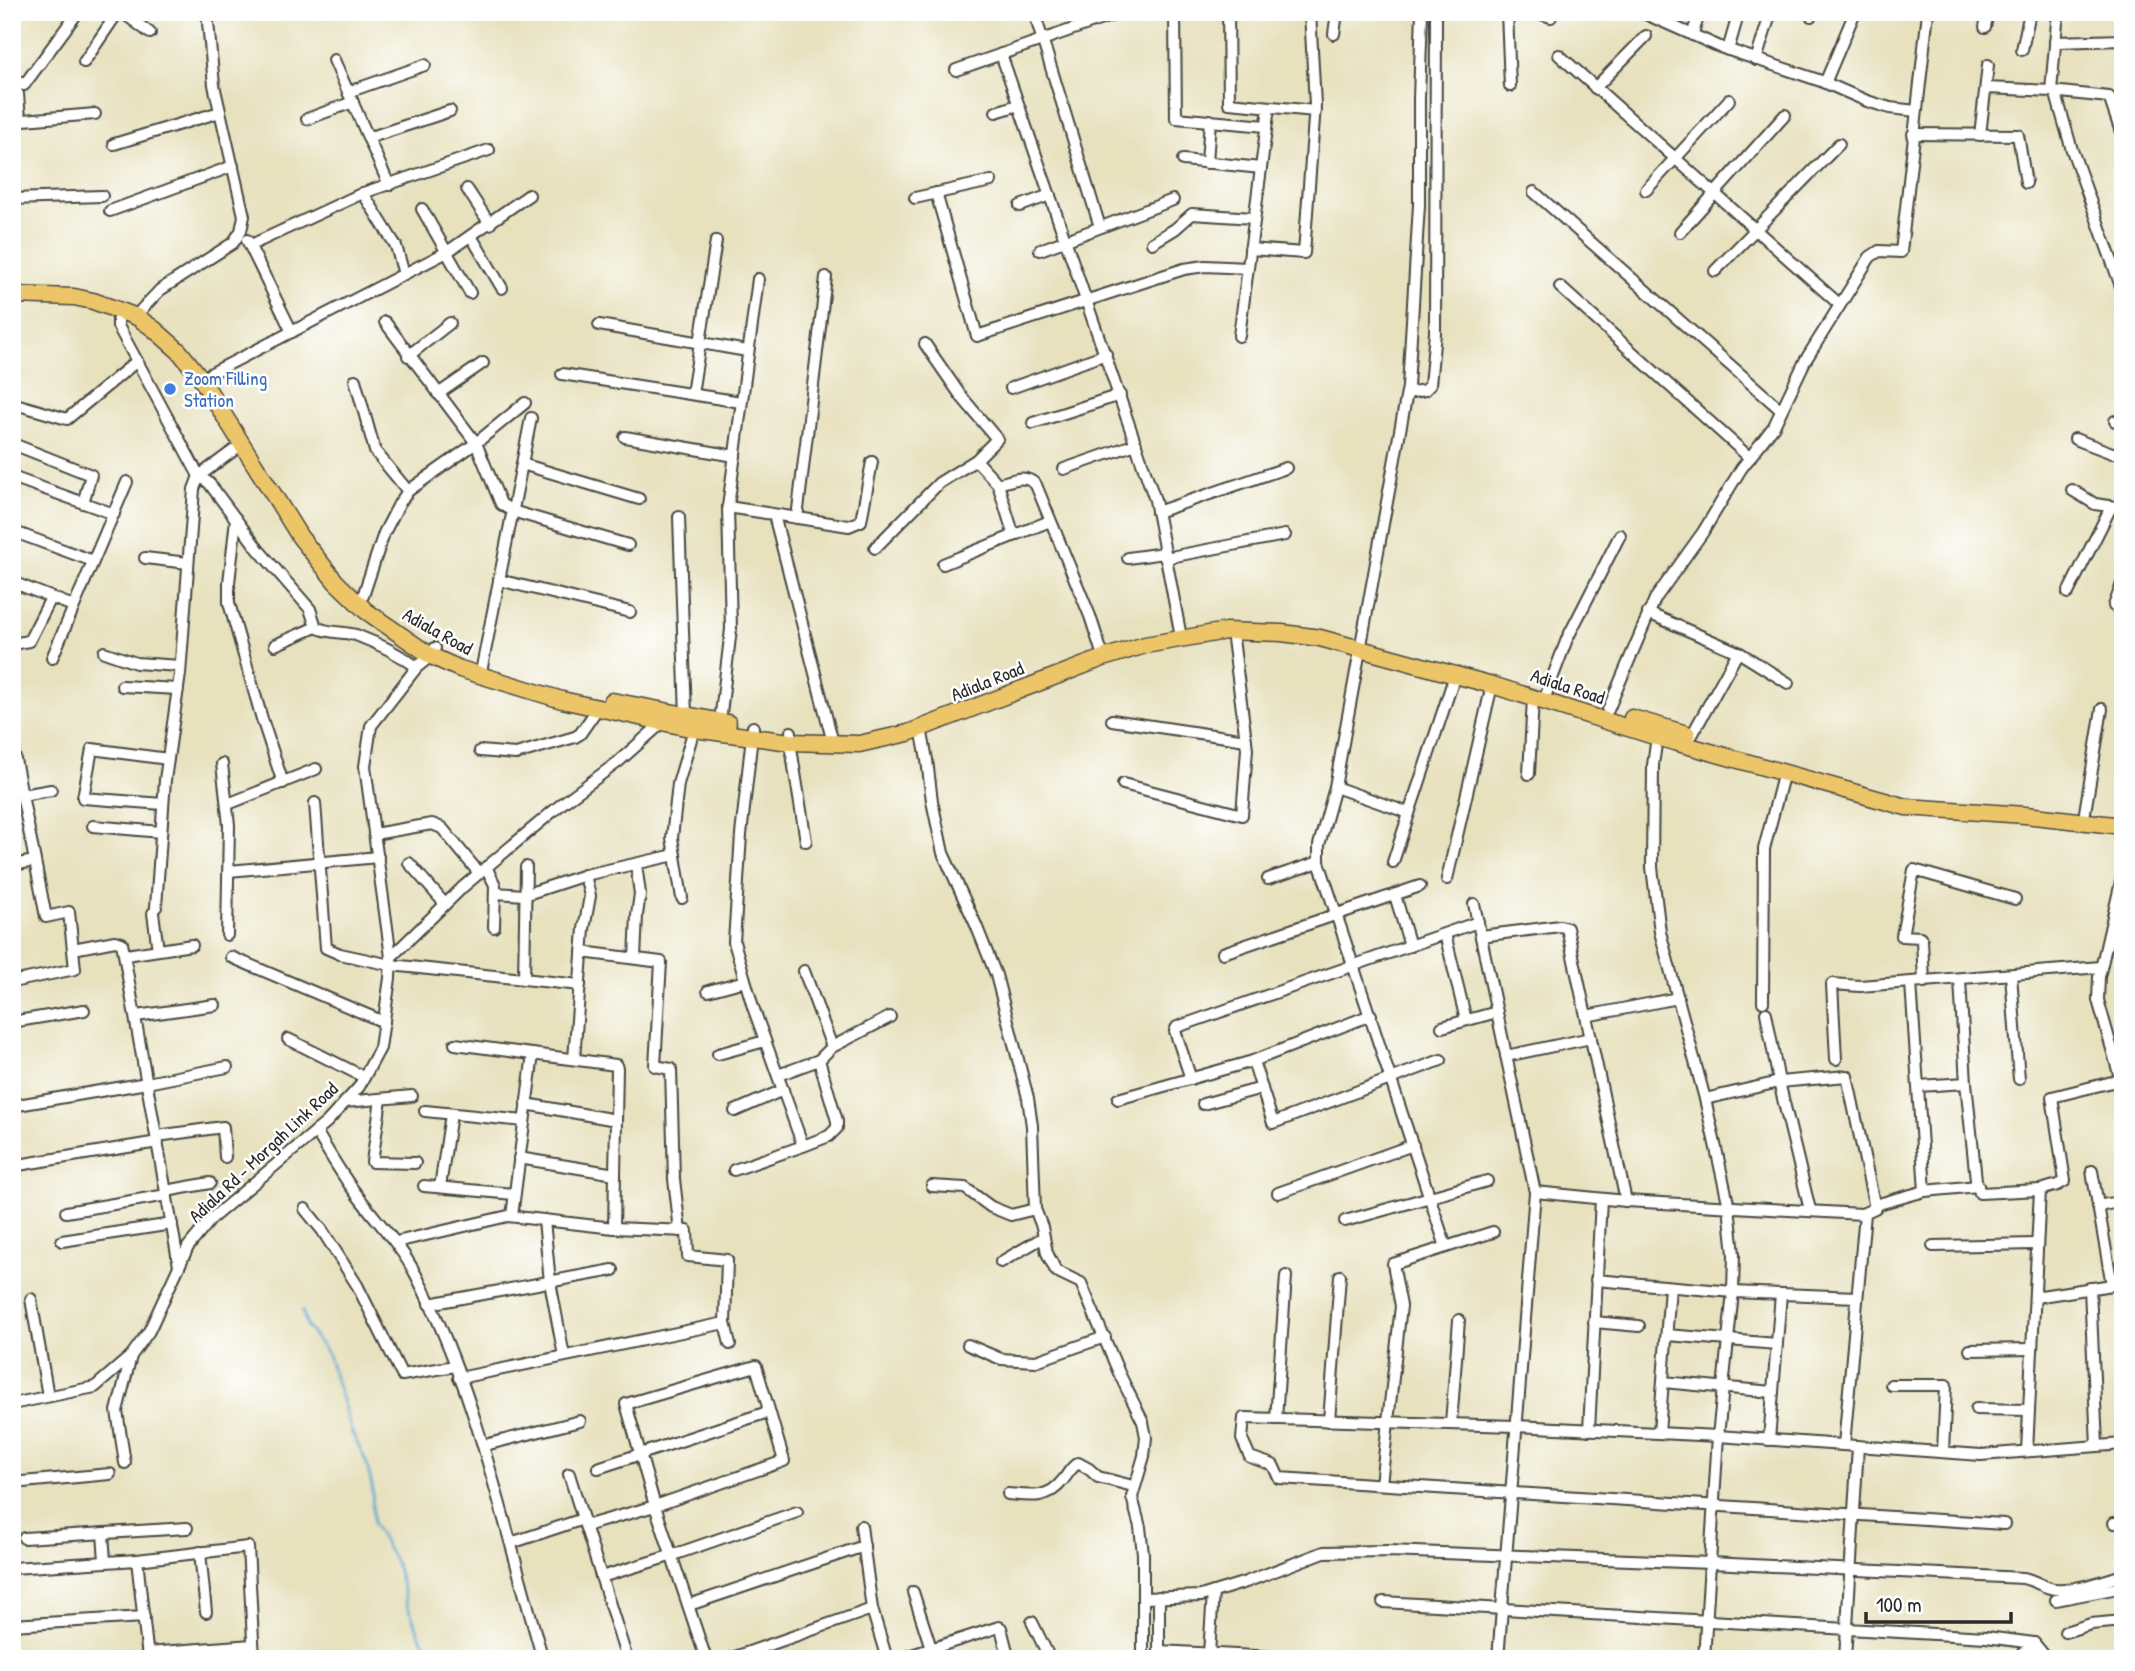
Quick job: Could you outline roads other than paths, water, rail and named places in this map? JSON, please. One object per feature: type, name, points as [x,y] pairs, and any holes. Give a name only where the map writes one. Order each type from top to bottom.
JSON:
[{"type":"main road","name":"Adiala Road","points":[[12,286],[75,289],[121,300],[141,310],[185,345],[208,375],[306,532],[342,576],[363,596],[433,652],[564,691],[690,722],[859,744],[880,741],[921,728],[1103,658],[1180,633],[1259,631],[1361,644],[1540,695],[1657,737],[1906,807],[2025,815],[2123,826]]},
{"type":"main road","name":"Adiala Road","points":[[12,295],[74,297],[118,308],[137,317],[179,351],[200,377],[300,537],[336,582],[366,611],[460,669],[598,708],[663,722],[720,722],[752,732]]},
{"type":"main road","name":"Adiala Road","points":[[790,737],[865,734],[922,720],[1101,650],[1226,623],[1260,623],[1322,629],[1455,675],[1608,710],[1906,797],[2024,805],[2123,816]]},
{"type":"street","points":[[78,12],[21,89],[16,120],[95,114]]},
{"type":"street","points":[[83,62],[120,12],[150,33]]},
{"type":"street","points":[[141,310],[160,290],[233,243],[241,232],[244,216],[214,85],[207,12]]},
{"type":"street","points":[[1034,12],[1100,227]]},
{"type":"street","points":[[956,70],[1105,15],[1122,12]]},
{"type":"street","points":[[1175,12],[1176,118],[1266,126]]},
{"type":"street","points":[[1228,12],[1229,103],[1315,111]]},
{"type":"street","points":[[1250,249],[1304,253],[1315,111],[1310,12]]},
{"type":"street","points":[[1334,34],[1337,12]]},
{"type":"street","points":[[1422,12],[1419,205],[1413,332],[1407,393],[1335,787],[1319,845],[1319,862],[1446,1247]]},
{"type":"street","points":[[1407,393],[1425,390],[1430,384],[1435,333],[1436,12]]},
{"type":"street","points":[[1507,12],[1510,86]]},
{"type":"street","points":[[1535,12],[1551,17]]},
{"type":"street","points":[[1692,35],[1700,12]]},
{"type":"street","points":[[1728,50],[1739,12]]},
{"type":"street","points":[[1756,60],[1771,12]]},
{"type":"street","points":[[1825,83],[1856,12]]},
{"type":"street","points":[[1608,710],[1655,599],[1774,426],[1805,361],[1839,304],[1870,257],[1879,251],[1902,251],[1928,12]]},
{"type":"street","points":[[1985,27],[1988,12]]},
{"type":"street","points":[[2022,50],[2030,12]]},
{"type":"street","points":[[2060,12],[2055,42],[2053,91],[2123,292]]},
{"type":"street","points":[[1642,13],[1728,50],[1825,83],[1882,107],[1916,111]]},
{"type":"street","points":[[1595,88],[1646,36]]},
{"type":"street","points":[[2055,42],[2123,40]]},
{"type":"street","points":[[1001,54],[1136,444],[1157,512],[1180,633]]},
{"type":"street","points":[[1559,55],[1839,304]]},
{"type":"street","points":[[334,60],[389,185]]},
{"type":"street","points":[[307,119],[350,97],[425,65]]},
{"type":"street","points":[[1980,135],[1987,65]]},
{"type":"street","points":[[12,77],[21,89]]},
{"type":"street","points":[[1986,88],[2109,97],[2123,138]]},
{"type":"street","points":[[1646,190],[1730,100]]},
{"type":"street","points":[[996,112],[1017,105]]},
{"type":"street","points":[[1239,336],[1269,107]]},
{"type":"street","points":[[368,138],[450,111]]},
{"type":"street","points":[[114,144],[220,112]]},
{"type":"street","points":[[1680,232],[1785,115]]},
{"type":"street","points":[[1207,163],[1210,120]]},
{"type":"street","points":[[1913,134],[2018,135],[2026,183]]},
{"type":"street","points":[[1715,271],[1839,144]]},
{"type":"street","points":[[251,245],[363,193],[489,150]]},
{"type":"street","points":[[1183,160],[1261,168]]},
{"type":"street","points":[[110,211],[233,166]]},
{"type":"street","points":[[915,198],[990,181]]},
{"type":"street","points":[[467,189],[490,224]]},
{"type":"street","points":[[1534,192],[1782,410]]},
{"type":"street","points":[[363,193],[396,246],[404,274]]},
{"type":"street","points":[[936,193],[977,336],[1184,269],[1205,265],[1248,268]]},
{"type":"street","points":[[208,375],[447,252],[529,195]]},
{"type":"street","points":[[1020,206],[1050,195]]},
{"type":"street","points":[[12,199],[102,196]]},
{"type":"street","points":[[1041,250],[1173,200]]},
{"type":"street","points":[[422,209],[470,293]]},
{"type":"street","points":[[1152,243],[1175,229],[1192,214],[1254,218]]},
{"type":"street","points":[[241,232],[251,245],[292,332]]},
{"type":"street","points":[[471,236],[502,288]]},
{"type":"street","points":[[692,394],[716,241]]},
{"type":"street","points":[[797,518],[826,277]]},
{"type":"street","points":[[720,722],[731,629],[727,507],[758,279]]},
{"type":"street","points":[[1560,287],[1750,458]]},
{"type":"street","points":[[118,308],[118,326],[200,476],[209,483],[286,584],[310,609],[316,628]]},
{"type":"street","points":[[385,322],[476,443],[501,504],[512,511],[628,545]]},
{"type":"street","points":[[408,356],[450,323]]},
{"type":"street","points":[[599,325],[747,351]]},
{"type":"street","points":[[875,548],[939,483],[976,460],[997,439],[961,396],[925,344]]},
{"type":"street","points":[[1011,388],[1106,354]]},
{"type":"street","points":[[12,403],[66,419],[137,361]]},
{"type":"street","points":[[438,394],[483,363]]},
{"type":"street","points":[[562,374],[741,402]]},
{"type":"street","points":[[355,380],[375,451],[408,491]]},
{"type":"street","points":[[1033,423],[1120,395]]},
{"type":"street","points":[[363,596],[384,533],[408,491],[476,443],[526,403]]},
{"type":"street","points":[[482,667],[531,418]]},
{"type":"street","points":[[625,437],[735,456]]},
{"type":"street","points":[[2075,439],[2112,453],[2123,453]]},
{"type":"street","points":[[13,444],[91,475],[83,503]]},
{"type":"street","points":[[1064,469],[1136,444]]},
{"type":"street","points":[[158,950],[155,910],[163,804],[178,689],[194,489],[200,476],[241,446]]},
{"type":"street","points":[[976,460],[998,484],[1014,536]]},
{"type":"street","points":[[727,507],[856,525],[861,520],[872,462]]},
{"type":"street","points":[[522,464],[639,499]]},
{"type":"street","points":[[1157,512],[1286,468]]},
{"type":"street","points":[[12,477],[114,514]]},
{"type":"street","points":[[998,484],[1024,478],[1031,479],[1036,485],[1090,615],[1101,650]]},
{"type":"street","points":[[52,658],[127,482]]},
{"type":"street","points":[[2068,593],[2117,507],[2087,501],[2072,490]]},
{"type":"street","points":[[774,515],[831,735]]},
{"type":"street","points":[[679,517],[690,722],[678,784],[672,838],[682,898]]},
{"type":"street","points":[[236,519],[229,603],[282,783]]},
{"type":"street","points":[[943,564],[1051,521]]},
{"type":"street","points":[[12,531],[93,561]]},
{"type":"street","points":[[1128,558],[1165,556],[1285,535]]},
{"type":"street","points":[[1529,774],[1540,695],[1620,535]]},
{"type":"street","points":[[145,558],[188,563]]},
{"type":"street","points":[[499,580],[630,612]]},
{"type":"street","points":[[2114,606],[2123,581]]},
{"type":"street","points":[[12,582],[68,604]]},
{"type":"street","points":[[12,644],[29,641],[51,598]]},
{"type":"street","points":[[1648,613],[1738,652],[1788,683]]},
{"type":"street","points":[[275,645],[316,628],[326,632],[353,634],[399,654],[417,667]]},
{"type":"street","points":[[1122,784],[1242,815],[1246,740],[1232,631]]},
{"type":"street","points":[[104,652],[136,663],[180,666]]},
{"type":"street","name":"Adiala Rd - Morgah Link Road","points":[[12,1404],[95,1387],[131,1356],[149,1331],[188,1247],[212,1218],[316,1131],[359,1087],[380,1048],[391,961],[365,766],[371,726],[417,667],[433,652]]},
{"type":"street","points":[[1692,735],[1738,652]]},
{"type":"street","points":[[1393,862],[1455,675]]},
{"type":"street","points":[[1447,879],[1492,685]]},
{"type":"street","points":[[122,686],[178,689]]},
{"type":"street","points":[[480,751],[516,754],[575,737],[598,708]]},
{"type":"street","points":[[2085,812],[2102,709]]},
{"type":"street","points":[[1112,720],[1246,740]]},
{"type":"street","points":[[391,961],[445,904],[482,870],[564,802],[618,762],[663,722]]},
{"type":"street","points":[[921,728],[943,853],[996,975],[1028,1098],[1032,1126],[1035,1209],[1047,1253],[1056,1271],[1081,1283],[1145,1429],[1144,1456],[1133,1486],[1132,1497],[1140,1527],[1143,1554],[1143,1659]]},
{"type":"street","points":[[752,732],[734,942],[765,1041],[803,1146]]},
{"type":"street","points":[[790,737],[806,842]]},
{"type":"street","points":[[1657,737],[1653,765],[1652,867],[1660,932],[1705,1099],[1728,1207],[1734,1254],[1733,1292],[1718,1436],[1704,1659]]},
{"type":"street","points":[[12,744],[19,801],[46,917],[69,912],[75,969],[12,982]]},
{"type":"street","points":[[163,804],[83,798],[92,749],[168,759]]},
{"type":"street","points":[[222,764],[228,804],[227,935]]},
{"type":"street","points":[[228,804],[316,769]]},
{"type":"street","points":[[1784,772],[1764,849],[1765,1008],[1779,1082],[1810,1210]]},
{"type":"street","points":[[1335,787],[1409,813]]},
{"type":"street","points":[[19,801],[51,790]]},
{"type":"street","points":[[315,803],[326,948],[340,954],[580,985]]},
{"type":"street","points":[[374,834],[432,824],[442,828],[495,885],[494,927]]},
{"type":"street","points":[[93,826],[161,832]]},
{"type":"street","points":[[496,893],[524,895],[584,875],[675,855]]},
{"type":"street","points":[[229,871],[378,858]]},
{"type":"street","points":[[12,865],[35,861]]},
{"type":"street","points":[[1268,879],[1319,862]]},
{"type":"street","points":[[409,863],[445,904]]},
{"type":"street","points":[[635,958],[636,915],[640,894],[636,864]]},
{"type":"street","points":[[524,979],[526,867]]},
{"type":"street","points":[[1924,982],[1922,940],[1920,937],[1902,936],[1914,870],[2015,899]]},
{"type":"street","points":[[1960,980],[1966,1083],[1980,1193],[2040,1190],[2058,1185],[2065,1181],[2052,1097],[2122,1084],[2098,1000],[2101,967],[2123,873]]},
{"type":"street","points":[[574,1059],[582,952],[590,896],[584,875]]},
{"type":"street","points":[[1223,953],[1420,886]]},
{"type":"street","points":[[1395,895],[1410,946]]},
{"type":"street","points":[[1474,904],[1535,1192],[1498,1659]]},
{"type":"street","points":[[1191,1079],[1175,1031],[1177,1027],[1478,922]]},
{"type":"street","points":[[2110,925],[2123,930]]},
{"type":"street","points":[[1481,936],[1560,926],[1567,928],[1626,1200]]},
{"type":"street","points":[[1445,934],[1466,1020]]},
{"type":"street","points":[[73,949],[115,941],[122,943],[179,1266]]},
{"type":"street","points":[[125,955],[191,945]]},
{"type":"street","points":[[582,952],[661,962],[655,1066],[671,1069],[674,1179],[680,1231]]},
{"type":"street","points":[[231,957],[384,1022]]},
{"type":"street","points":[[1836,1059],[1832,984],[1860,986],[1960,980],[2101,967]]},
{"type":"street","points":[[804,971],[832,1047]]},
{"type":"street","points":[[2011,975],[2019,1079]]},
{"type":"street","points":[[708,991],[746,981]]},
{"type":"street","points":[[1911,983],[1925,1191]]},
{"type":"street","points":[[1586,1016],[1678,998]]},
{"type":"street","points":[[136,1016],[215,1004]]},
{"type":"street","points":[[12,1022],[84,1010]]},
{"type":"street","points":[[1442,1027],[1497,1012]]},
{"type":"street","points":[[1118,1099],[1253,1061],[1371,1015]]},
{"type":"street","points":[[778,1076],[818,1060],[832,1047],[890,1017]]},
{"type":"street","points":[[1506,1056],[1591,1038]]},
{"type":"street","points":[[288,1039],[364,1077]]},
{"type":"street","points":[[719,1054],[765,1041]]},
{"type":"street","points":[[455,1044],[616,1065],[614,1228]]},
{"type":"street","points":[[512,1216],[533,1054]]},
{"type":"street","points":[[734,1170],[829,1136],[837,1128],[818,1060]]},
{"type":"street","points":[[1253,1061],[1273,1123],[1441,1060]]},
{"type":"street","points":[[12,1106],[227,1067]]},
{"type":"street","points":[[1705,1099],[1779,1082],[1847,1076],[1875,1205]]},
{"type":"street","points":[[1919,1086],[1966,1083]]},
{"type":"street","points":[[1203,1104],[1262,1088]]},
{"type":"street","points":[[735,1111],[783,1090]]},
{"type":"street","points":[[345,1102],[412,1096]]},
{"type":"street","points":[[381,1099],[372,1162],[415,1163]]},
{"type":"street","points":[[526,1104],[616,1120]]},
{"type":"street","points":[[425,1111],[524,1121]]},
{"type":"street","points":[[440,1187],[451,1114]]},
{"type":"street","points":[[12,1166],[223,1127],[225,1157]]},
{"type":"street","points":[[316,1131],[347,1182],[396,1242],[429,1304],[485,1445],[543,1659]]},
{"type":"street","points":[[1278,1194],[1413,1144]]},
{"type":"street","points":[[519,1158],[615,1174]]},
{"type":"street","points":[[2035,1297],[2112,1285],[2092,1171]]},
{"type":"street","points":[[1345,1221],[1487,1181]]},
{"type":"street","points":[[66,1212],[210,1183]]},
{"type":"street","points":[[424,1186],[514,1195]]},
{"type":"street","points":[[932,1186],[965,1188],[991,1207],[1012,1214],[1035,1209]]},
{"type":"street","points":[[1535,1192],[1601,1199],[1865,1213],[1875,1208],[1875,1205],[1925,1191],[1978,1186]]},
{"type":"street","points":[[2026,1451],[2040,1190]]},
{"type":"street","points":[[1589,1430],[1601,1199]]},
{"type":"street","points":[[2098,1206],[2123,1201]]},
{"type":"street","points":[[305,1209],[322,1230],[357,1285],[401,1374],[407,1376],[455,1366]]},
{"type":"street","points":[[1844,1445],[1865,1213]]},
{"type":"street","points":[[396,1242],[512,1216],[614,1228],[687,1231],[688,1256],[727,1260],[725,1323],[730,1344]]},
{"type":"street","points":[[544,1220],[550,1282],[564,1356]]},
{"type":"street","points":[[62,1241],[172,1224]]},
{"type":"street","points":[[1381,1484],[1401,1306],[1393,1265],[1493,1231]]},
{"type":"street","points":[[1001,1262],[1044,1237]]},
{"type":"street","points":[[1933,1246],[2037,1244]]},
{"type":"street","points":[[429,1304],[613,1270]]},
{"type":"street","points":[[1276,1419],[1286,1276]]},
{"type":"street","points":[[1329,1421],[1340,1276]]},
{"type":"street","points":[[1596,1280],[1733,1292],[1857,1297]]},
{"type":"street","points":[[1659,1433],[1670,1287]]},
{"type":"street","points":[[2090,1288],[2097,1446]]},
{"type":"street","points":[[1769,1440],[1781,1294]]},
{"type":"street","points":[[31,1299],[48,1396]]},
{"type":"street","points":[[1451,1424],[1459,1320]]},
{"type":"street","points":[[1594,1322],[1640,1326]]},
{"type":"street","points":[[460,1378],[725,1323]]},
{"type":"street","points":[[1667,1335],[1777,1344]]},
{"type":"street","points":[[968,1345],[1000,1359],[1036,1361],[1105,1337]]},
{"type":"street","points":[[1970,1350],[2032,1349]]},
{"type":"street","points":[[125,1463],[117,1412],[131,1356]]},
{"type":"street","points":[[511,1543],[655,1506],[784,1461],[756,1366],[629,1403],[626,1408],[655,1506],[706,1659]]},
{"type":"street","points":[[1663,1382],[1773,1392]]},
{"type":"street","points":[[1891,1385],[1946,1385],[1943,1452]]},
{"type":"street","points":[[1976,1409],[2029,1410]]},
{"type":"street","points":[[598,1468],[768,1412]]},
{"type":"street","points":[[2004,1524],[1279,1478],[1273,1465],[1250,1457],[1242,1438],[1244,1418],[1659,1433],[1981,1455],[2123,1444]]},
{"type":"street","points":[[485,1445],[580,1421]]},
{"type":"street","points":[[1845,1659],[1858,1446]]},
{"type":"street","points":[[1008,1494],[1041,1496],[1052,1492],[1078,1463],[1098,1477],[1133,1486]]},
{"type":"street","points":[[12,1483],[110,1474]]},
{"type":"street","points":[[569,1474],[627,1659]]},
{"type":"street","points":[[601,1577],[796,1512]]},
{"type":"street","points":[[861,1526],[872,1609],[887,1659]]},
{"type":"street","points":[[24,1538],[187,1528]]},
{"type":"street","points":[[103,1533],[105,1562]]},
{"type":"street","points":[[689,1605],[864,1546]]},
{"type":"street","points":[[12,1568],[137,1560],[248,1547],[254,1659]]},
{"type":"street","points":[[1143,1598],[1213,1592],[1324,1552],[1388,1551],[1850,1569],[2023,1578],[2035,1580],[2054,1589],[2123,1575]]},
{"type":"street","points":[[200,1552],[206,1612]]},
{"type":"street","points":[[137,1560],[148,1656],[252,1645]]},
{"type":"street","points":[[2056,1600],[2123,1587]]},
{"type":"street","points":[[913,1592],[931,1648]]},
{"type":"street","points":[[1209,1654],[1213,1592]]},
{"type":"street","points":[[1159,1597],[1160,1651],[1311,1659]]},
{"type":"street","points":[[1383,1602],[1986,1637],[2034,1643],[2047,1659]]},
{"type":"street","points":[[729,1659],[872,1609]]},
{"type":"street","points":[[12,1625],[144,1617]]},
{"type":"street","points":[[2065,1632],[2091,1624],[2123,1621]]},
{"type":"street","points":[[1032,1622],[1050,1659]]},
{"type":"street","points":[[899,1659],[999,1626],[1009,1659]]},
{"type":"street","points":[[2018,1659],[2034,1643]]},
{"type":"waterway","points":[[302,1311],[308,1328],[328,1355],[352,1433],[366,1461],[372,1486],[373,1523],[396,1564],[407,1604],[422,1640],[440,1659]]},
{"type":"place","name":"Zoom Filling Station","points":[[170,389]]}]
